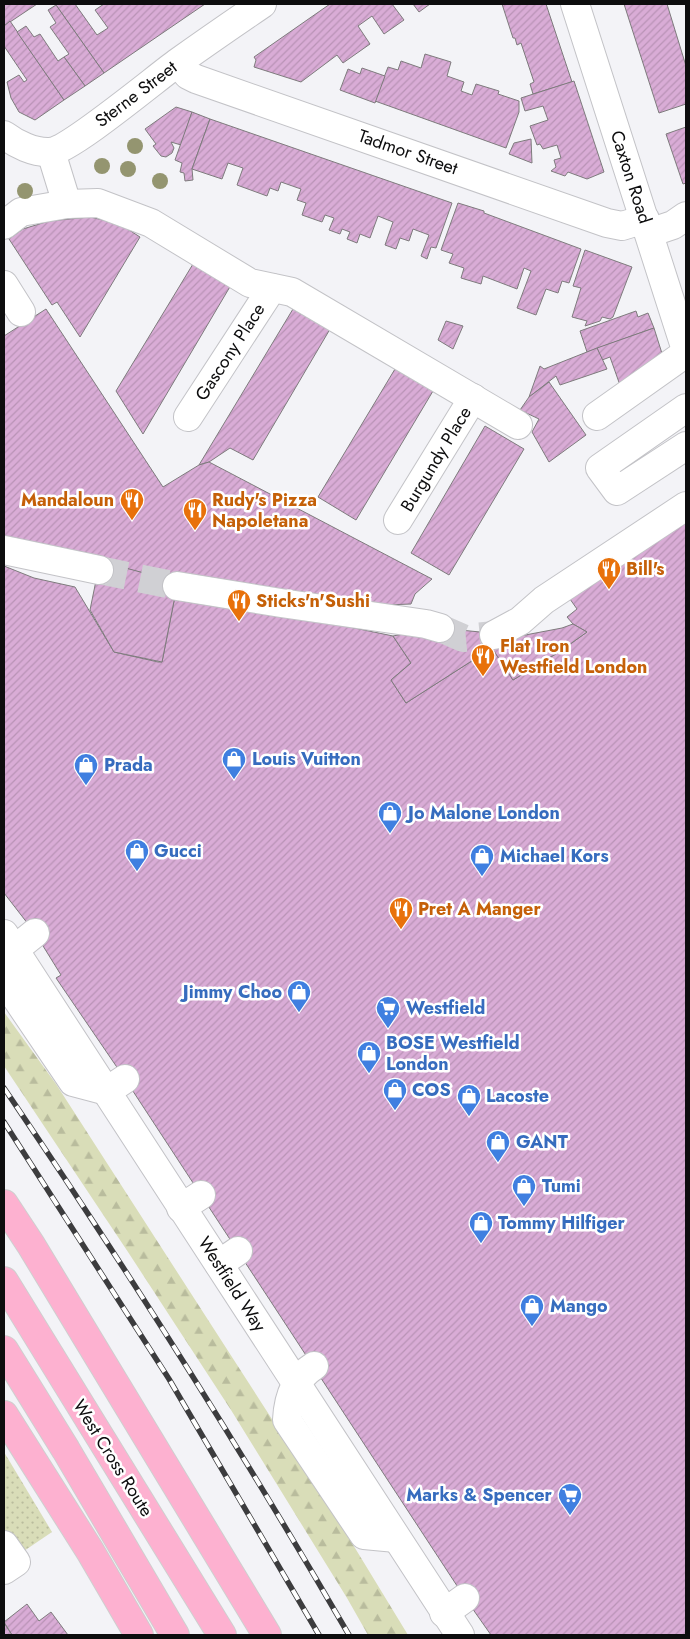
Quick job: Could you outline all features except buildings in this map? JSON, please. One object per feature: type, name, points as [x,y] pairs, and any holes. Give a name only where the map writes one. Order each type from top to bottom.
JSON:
[{"type":"highway","points":[[4,1204],[31,1245],[267,1635]]},
{"type":"highway","name":"West Cross Route","points":[[4,1281],[222,1635]]},
{"type":"highway","name":"West Cross Route","points":[[4,1350],[66,1450],[175,1635]]},
{"type":"highway","points":[[4,1415],[90,1551],[139,1635]]},
{"type":"street","name":"Sterne Street","points":[[51,152],[82,134],[262,4]]},
{"type":"street","name":"Caxton Road","points":[[575,4],[686,352]]},
{"type":"street","name":"Tadmor Street","points":[[178,63],[188,75],[196,79],[607,223],[622,226],[673,225],[686,216]]},
{"type":"street","points":[[4,135],[34,150],[51,152],[67,204]]},
{"type":"street","points":[[4,225],[21,212],[67,204],[98,203],[151,223],[250,283],[292,292],[518,425]]},
{"type":"street","points":[[4,285],[21,312]]},
{"type":"street","name":"Gascony Place","points":[[188,417],[272,288]]},
{"type":"street","points":[[597,416],[686,352]]},
{"type":"street","name":"Burgundy Place","points":[[398,520],[473,398]]},
{"type":"street","points":[[686,408],[600,468],[617,491],[686,446]]},
{"type":"street","points":[[494,635],[520,621],[544,600],[686,506]]},
{"type":"street","points":[[4,550],[99,570]]},
{"type":"street","points":[[177,586],[281,604],[426,624],[440,628]]},
{"type":"street","name":"Westfield Way","points":[[14,944],[116,1085],[305,1375],[396,1538],[454,1606],[460,1635]]},
{"type":"street","points":[[4,980],[73,1082],[116,1085]]},
{"type":"street","points":[[4,1545],[16,1562],[4,1570]]},
{"type":"green space","points":[[4,1012],[56,1084],[355,1548],[408,1635],[368,1635],[231,1410],[4,1066]]},
{"type":"green space","points":[[4,1452],[52,1532],[21,1553],[4,1528]]},
{"type":"tunnel","points":[[99,570],[177,586]]},
{"type":"tunnel","points":[[440,628],[463,638],[494,635]]},
{"type":"railway","points":[[4,1088],[94,1222],[181,1358],[267,1496],[349,1635]]},
{"type":"railway","points":[[4,1122],[169,1379],[319,1635]]},
{"type":"place","name":"Mandaloun","points":[[132,521]]},
{"type":"place","name":"Rudy's Pizza Napoletana","points":[[195,531]]},
{"type":"place","name":"Bill's","points":[[609,590]]},
{"type":"place","name":"Sticks'n'Sushi","points":[[239,622]]},
{"type":"place","name":"Flat Iron Westfield London","points":[[483,677]]},
{"type":"place","name":"Louis Vuitton","points":[[234,780]]},
{"type":"place","name":"Prada","points":[[86,786]]},
{"type":"place","name":"Jo Malone London","points":[[390,834]]},
{"type":"place","name":"Gucci","points":[[137,872]]},
{"type":"place","name":"Michael Kors","points":[[482,877]]},
{"type":"place","name":"Pret A Manger","points":[[401,930]]},
{"type":"place","name":"Jimmy Choo","points":[[299,1013]]},
{"type":"place","name":"Westfield","points":[[388,1029]]},
{"type":"place","name":"BOSE Westfield London","points":[[369,1074]]},
{"type":"place","name":"COS","points":[[395,1111]]},
{"type":"place","name":"Lacoste","points":[[469,1117]]},
{"type":"place","name":"GANT","points":[[498,1163]]},
{"type":"place","name":"Tumi","points":[[524,1207]]},
{"type":"place","name":"Tommy Hilfiger","points":[[481,1244]]},
{"type":"place","name":"Mango","points":[[532,1327]]},
{"type":"place","name":"Marks & Spencer","points":[[570,1516]]}]
